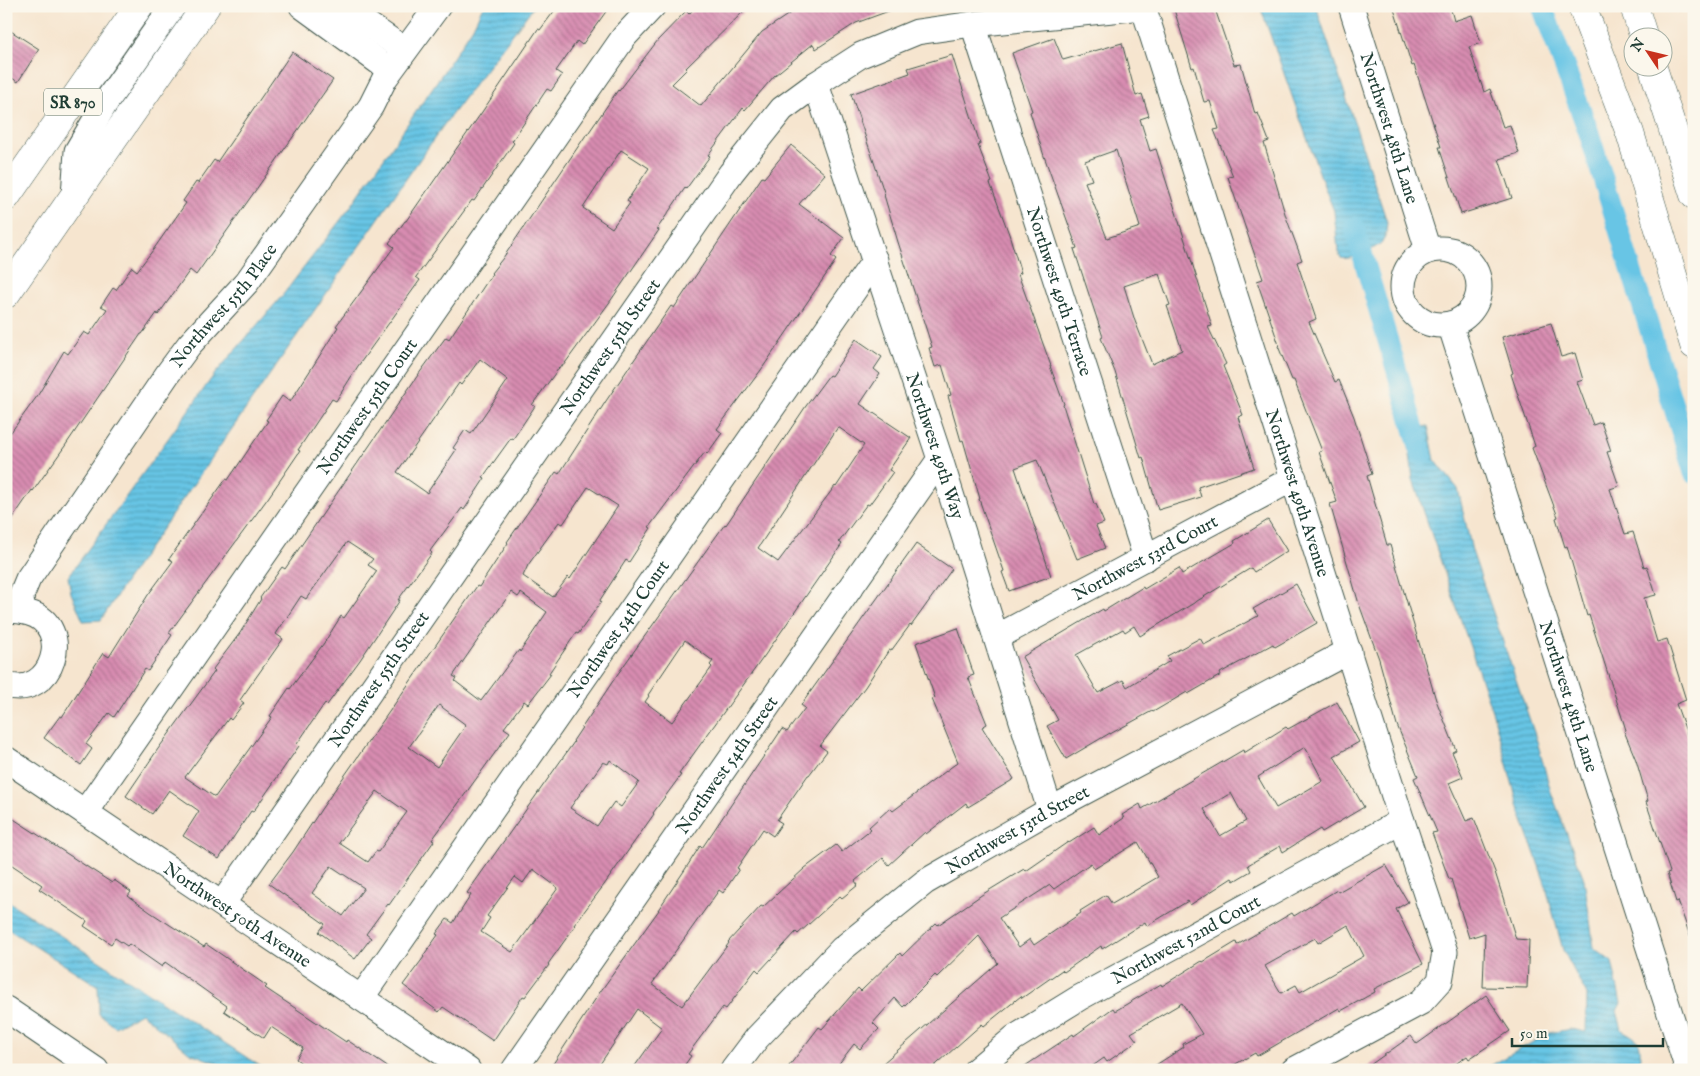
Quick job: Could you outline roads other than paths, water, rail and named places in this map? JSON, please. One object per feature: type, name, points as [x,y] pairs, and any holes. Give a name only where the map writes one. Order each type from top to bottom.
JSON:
[{"type":"highway","name":"SR 870","points":[[6,197],[139,6]]},
{"type":"highway","name":"SR 870","points":[[6,294],[206,6]]},
{"type":"highway","points":[[1582,6],[1630,133],[1694,345]]},
{"type":"highway","points":[[1634,6],[1641,28]]},
{"type":"highway","points":[[1656,78],[1694,195]]},
{"type":"street","points":[[74,196],[77,151],[106,102],[173,6]]},
{"type":"street","points":[[302,6],[390,70]]},
{"type":"street","points":[[341,6],[404,50]]},
{"type":"street","name":"Northwest 55th Place","points":[[6,685],[23,686],[34,683],[51,666],[54,654],[54,642],[43,621],[33,614],[14,611],[28,579],[189,345],[229,304],[266,257],[371,106],[390,70],[438,6]]},
{"type":"street","name":"Northwest 55th Court","points":[[84,812],[618,45],[653,6]]},
{"type":"street","name":"Northwest 55th Street","points":[[222,904],[731,173],[782,109],[861,55],[917,32],[973,24],[1143,6]]},
{"type":"street","name":"Northwest 49th Avenue","points":[[1143,6],[1445,952],[1440,981],[1421,1002],[1294,1070]]},
{"type":"street","name":"Northwest 48th Lane","points":[[1350,6],[1428,250]]},
{"type":"street","name":"Northwest 49th Terrace","points":[[973,24],[1146,558]]},
{"type":"street","name":"Northwest 49th Way","points":[[816,84],[876,260],[997,637],[1050,810]]},
{"type":"street","points":[[1440,248],[1453,250],[1464,255],[1473,264],[1478,276],[1480,288],[1477,300],[1471,311],[1462,319],[1450,324],[1438,325],[1422,320],[1409,308],[1404,298],[1402,286],[1404,274],[1418,256],[1428,250],[1440,248]]},
{"type":"street","name":"Northwest 54th Court","points":[[361,998],[876,260]]},
{"type":"street","name":"Northwest 48th Lane","points":[[1450,324],[1688,1070]]},
{"type":"street","name":"Northwest 54th Street","points":[[514,1070],[940,460]]},
{"type":"street","name":"Northwest 53rd Court","points":[[997,637],[1294,478]]},
{"type":"street","name":"Northwest 53rd Street","points":[[734,1070],[757,1038],[836,956],[925,882],[1050,810],[1349,650]]},
{"type":"street","name":"Northwest 50th Avenue","points":[[6,759],[468,1070]]},
{"type":"street","name":"Northwest 52nd Court","points":[[976,1070],[1014,1038],[1079,998],[1402,821]]},
{"type":"street","points":[[6,1009],[96,1070]]},
{"type":"water","points":[[483,6],[534,6],[443,126],[128,578],[101,620],[83,621],[71,593],[68,577],[214,375],[282,296],[349,209],[444,71],[473,27]]},
{"type":"water","points":[[1260,6],[1316,6],[1387,222],[1384,240],[1363,254],[1350,258],[1341,258],[1338,250],[1334,211]]},
{"type":"water","points":[[1428,426],[1435,460],[1458,489],[1472,551],[1537,741],[1551,792],[1584,879],[1594,948],[1612,962],[1621,1003],[1617,1011],[1622,1030],[1633,1036],[1638,1042],[1640,1046],[1639,1063],[1643,1070],[1608,1070],[1605,1065],[1600,1070],[1483,1070],[1549,1033],[1571,1029],[1586,1032],[1587,995],[1563,950],[1544,880],[1521,815],[1494,717],[1413,480],[1407,429]]},
{"type":"water","points":[[6,900],[266,1070],[236,1070],[190,1053],[141,1013],[115,1027],[99,1014],[98,986],[6,928]]},
{"type":"waterway","points":[[1542,6],[1589,133],[1694,473]]},
{"type":"waterway","points":[[1354,226],[1422,456]]}]
